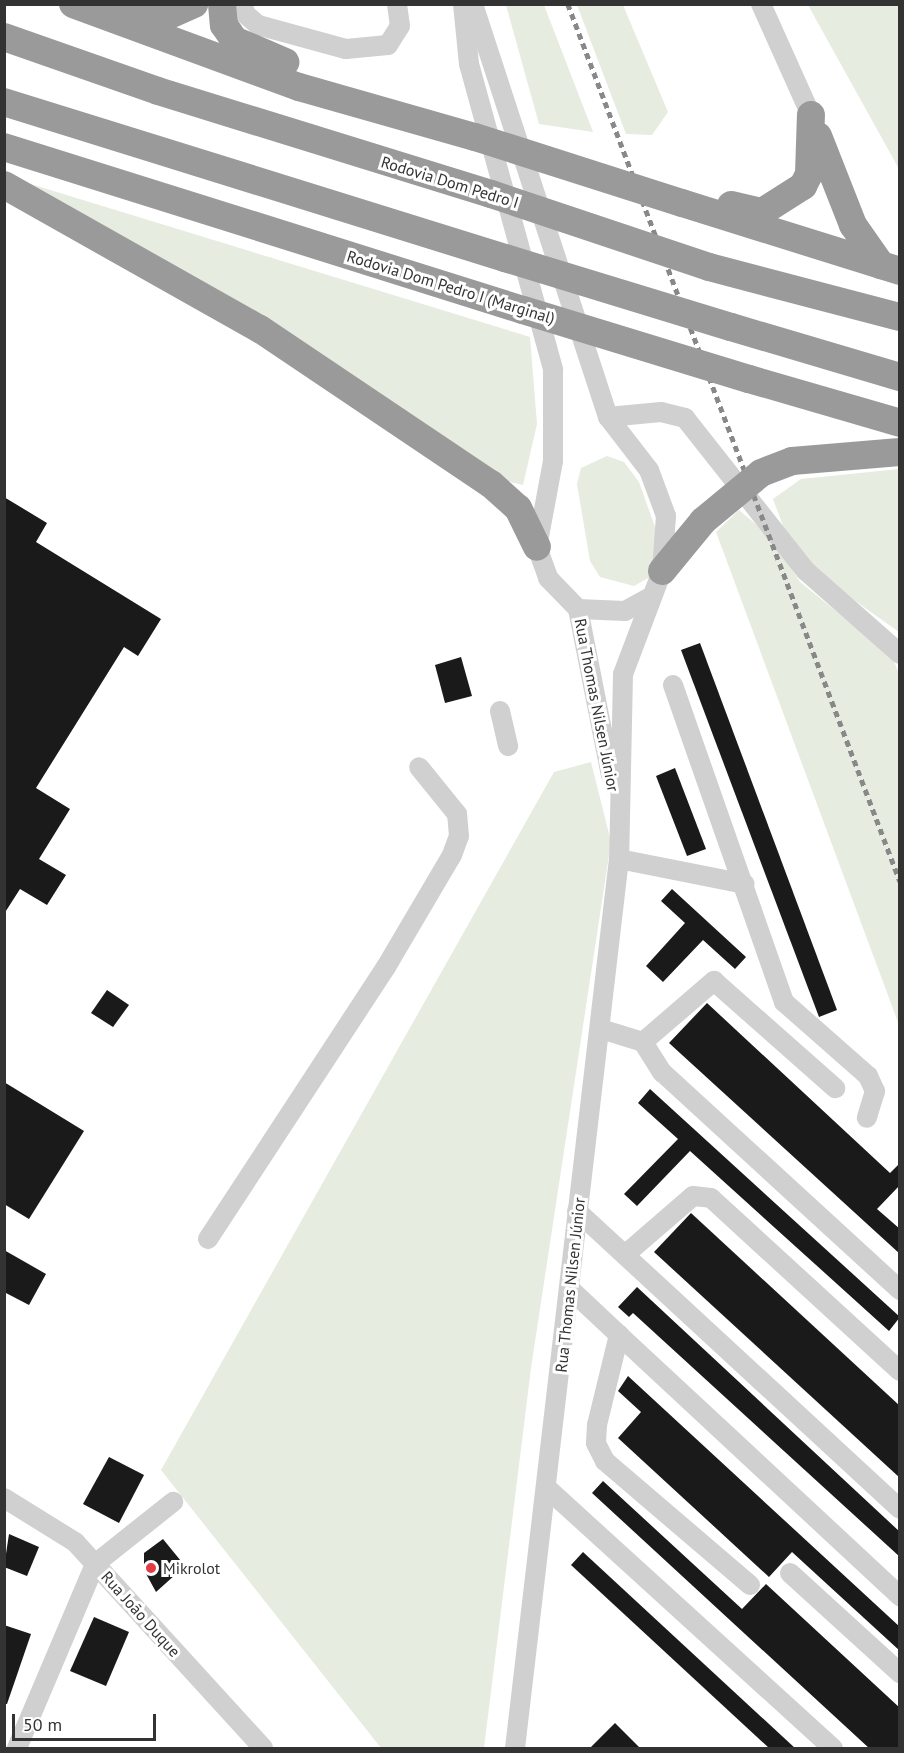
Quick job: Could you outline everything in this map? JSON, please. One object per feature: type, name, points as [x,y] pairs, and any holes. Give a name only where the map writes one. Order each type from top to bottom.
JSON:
[{"type":"highway","points":[[73,4],[189,51],[416,121],[475,136],[890,268]]},
{"type":"highway","points":[[94,4],[154,18],[194,4]]},
{"type":"highway","points":[[222,4],[224,25],[251,51],[400,102],[416,121]]},
{"type":"highway","name":"Rodovia Dom Pedro I","points":[[4,37],[158,91],[491,194],[709,267],[900,317]]},
{"type":"highway","points":[[4,102],[505,258],[900,377]]},
{"type":"highway","points":[[681,203],[719,202],[762,212],[791,198],[809,174],[811,115]]},
{"type":"highway","points":[[811,115],[853,225],[890,268]]},
{"type":"highway","name":"Rodovia Dom Pedro I (Marginal)","points":[[4,147],[523,310],[900,423]]},
{"type":"highway","points":[[4,185],[260,329],[491,484],[518,508],[537,547]]},
{"type":"highway","points":[[662,571],[703,521],[761,473],[792,461],[900,452]]},
{"type":"street","points":[[244,4],[243,12],[258,25],[346,49],[388,45],[399,26],[397,4]]},
{"type":"street","points":[[463,4],[469,64],[552,370],[553,461],[537,547]]},
{"type":"street","name":"Rua Thomas Nilsen Júnior","points":[[473,4],[608,417],[620,440],[649,470],[661,492],[666,516],[662,571],[647,599],[624,674],[620,713],[619,859],[601,1029],[577,1211],[549,1490],[515,1749]]},
{"type":"street","points":[[761,4],[811,115]]},
{"type":"street","points":[[608,417],[661,412],[685,418],[806,571],[899,654]]},
{"type":"street","name":"Rua Thomas Nilsen Júnior","points":[[537,547],[548,578],[579,609],[620,822]]},
{"type":"street","points":[[579,609],[625,611],[647,599]]},
{"type":"street","points":[[673,685],[789,1011],[873,1084],[867,1118]]},
{"type":"street","points":[[501,711],[508,746]]},
{"type":"street","points":[[602,727],[620,713]]},
{"type":"street","points":[[208,1239],[387,967],[452,855],[459,836],[457,814],[419,767]]},
{"type":"street","points":[[619,859],[745,884]]},
{"type":"street","points":[[643,1042],[714,981],[835,1088]]},
{"type":"street","points":[[601,1029],[643,1042],[662,1072],[900,1290]]},
{"type":"street","points":[[627,1253],[693,1196],[711,1198],[900,1371]]},
{"type":"street","points":[[577,1211],[627,1253],[900,1509]]},
{"type":"street","points":[[569,1288],[900,1596]]},
{"type":"street","points":[[619,1335],[597,1425],[596,1443],[605,1461],[750,1585]]},
{"type":"street","points":[[549,1490],[833,1749]]},
{"type":"street","name":"Rua João Duque","points":[[4,1498],[75,1542],[263,1749]]},
{"type":"street","points":[[17,1749],[95,1564],[173,1502]]},
{"type":"street","points":[[790,1573],[900,1673]]},
{"type":"shaded area","points":[[506,5],[544,5],[593,132],[539,124]]},
{"type":"shaded area","points":[[577,5],[623,5],[668,112],[652,135],[626,134]]},
{"type":"shaded area","points":[[808,5],[899,5],[899,169]]},
{"type":"shaded area","points":[[11,178],[530,337],[537,424],[523,485],[502,480],[307,346]]},
{"type":"shaded area","points":[[607,456],[624,462],[639,482],[660,541],[650,577],[634,586],[600,577],[590,561],[577,484],[581,468]]},
{"type":"shaded area","points":[[899,469],[899,632],[833,585],[788,539],[773,499],[801,479]]},
{"type":"shaded area","points":[[739,510],[772,538],[800,582],[892,656],[900,677],[899,1025],[716,532]]},
{"type":"shaded area","points":[[591,762],[611,842],[531,1368],[484,1748],[381,1748],[161,1470],[554,772]]},
{"type":"building","points":[[4,497],[47,523],[36,542],[161,619],[138,656],[124,647],[36,788],[70,809],[39,859],[66,875],[47,905],[20,889],[4,914]]},
{"type":"building","points":[[700,643],[837,1010],[819,1017],[681,650]]},
{"type":"building","points":[[461,657],[472,696],[445,703],[435,665]]},
{"type":"building","points":[[675,768],[706,849],[687,856],[656,776]]},
{"type":"building","points":[[672,889],[746,957],[735,969],[703,940],[663,982],[646,966],[685,923],[661,901]]},
{"type":"building","points":[[107,990],[129,1005],[113,1027],[91,1013]]},
{"type":"building","points":[[707,1003],[890,1173],[900,1163],[900,1185],[877,1209],[900,1229],[900,1254],[669,1043]]},
{"type":"building","points":[[4,1082],[84,1131],[29,1219],[4,1204]]},
{"type":"building","points":[[650,1089],[900,1317],[889,1331],[690,1151],[637,1206],[624,1194],[678,1139],[638,1103]]},
{"type":"building","points":[[691,1213],[900,1406],[900,1478],[654,1252]]},
{"type":"building","points":[[4,1250],[46,1274],[29,1305],[4,1292]]},
{"type":"building","points":[[637,1287],[900,1532],[900,1557],[633,1313],[629,1317],[618,1307]]},
{"type":"building","points":[[628,1376],[900,1627],[900,1651],[792,1552],[769,1577],[618,1438],[641,1412],[618,1391]]},
{"type":"building","points":[[109,1457],[144,1475],[119,1523],[83,1504]]},
{"type":"building","points":[[603,1481],[742,1609],[766,1584],[900,1708],[900,1749],[870,1749],[592,1493]]},
{"type":"building","points":[[9,1534],[39,1547],[27,1576],[4,1567]]},
{"type":"building","points":[[163,1539],[185,1566],[156,1592],[144,1570],[144,1553]]},
{"type":"building","points":[[583,1552],[796,1749],[770,1749],[571,1565]]},
{"type":"building","points":[[94,1617],[129,1632],[106,1686],[70,1671]]},
{"type":"building","points":[[4,1625],[31,1634],[7,1704],[4,1704]]},
{"type":"building","points":[[615,1723],[641,1749],[589,1749]]},
{"type":"railway","points":[[568,4],[900,881]]},
{"type":"place","name":"Mikrolot","points":[[151,1568]]}]
